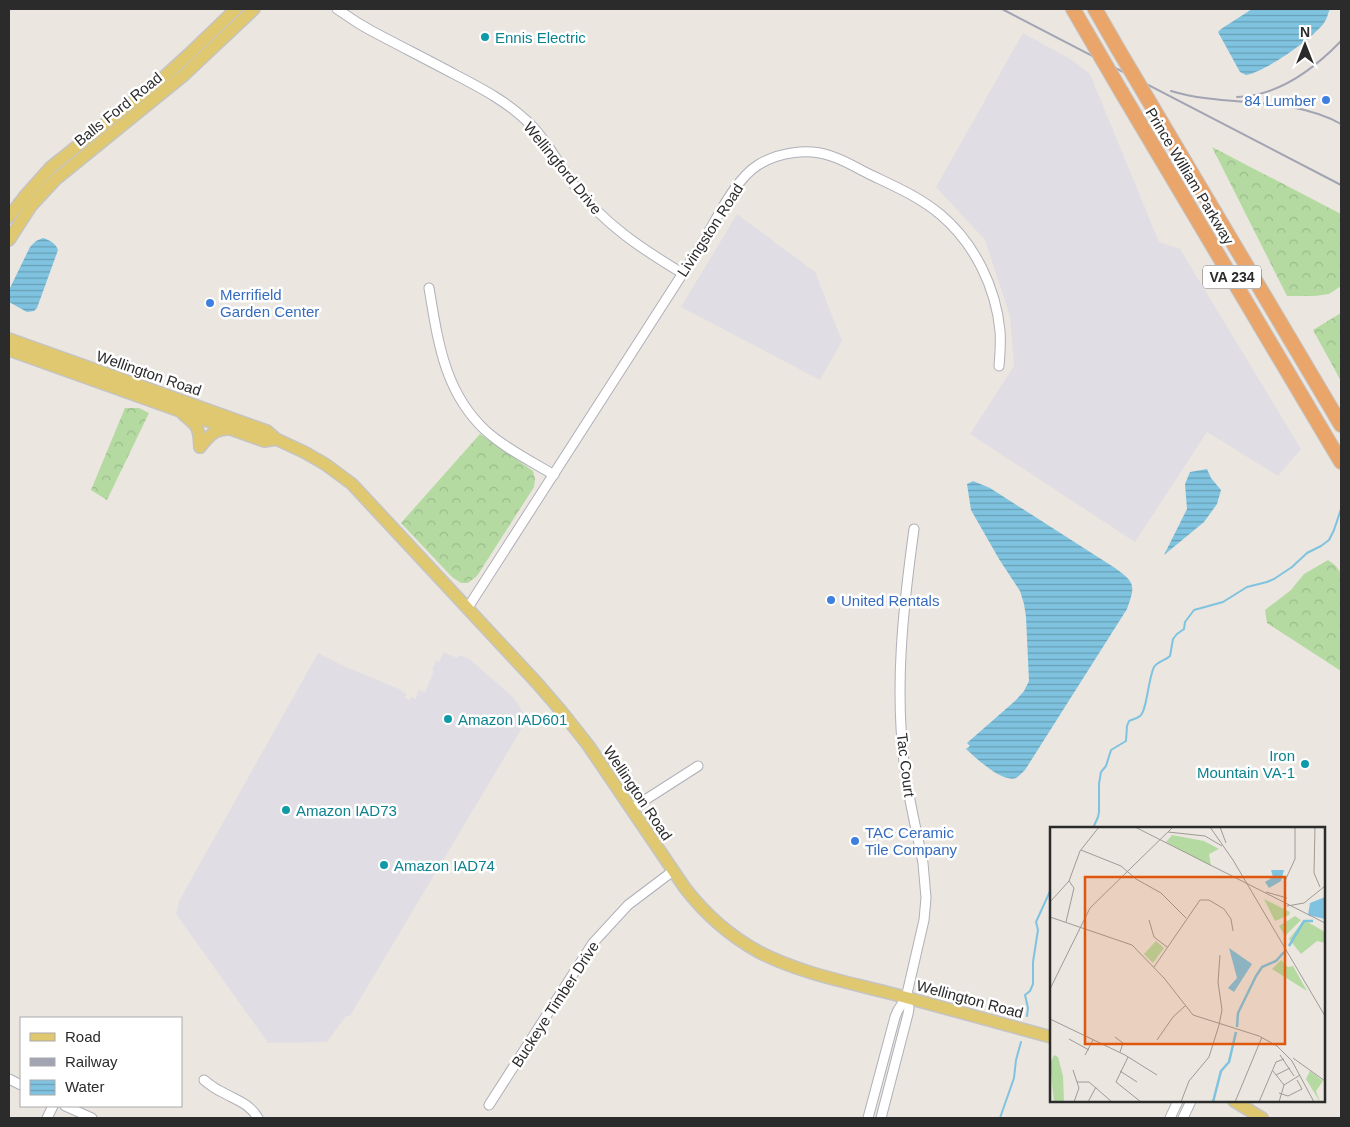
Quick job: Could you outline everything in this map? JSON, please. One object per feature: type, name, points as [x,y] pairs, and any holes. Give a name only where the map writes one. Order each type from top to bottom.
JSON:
[{"type":"highway","name":"Prince William Parkway","points":[[1073,9],[1341,462]]},
{"type":"highway","name":"Prince William Parkway","points":[[1095,9],[1341,425]]},
{"type":"main road","name":"Balls Ford Road","points":[[9,218],[25,196],[51,167],[164,76],[236,9]]},
{"type":"main road","name":"Balls Ford Road","points":[[9,240],[46,188],[184,75],[254,9]]},
{"type":"main road","points":[[118,128],[119,119],[128,105]]},
{"type":"main road","name":"Wellington Road","points":[[9,339],[267,431],[276,439],[320,461],[352,484],[562,712],[588,745],[696,902],[711,918],[732,934],[758,951],[811,972],[1050,1037]]},
{"type":"main road","name":"Wellington Road","points":[[9,350],[264,441],[276,439]]},
{"type":"main road","points":[[178,410],[197,426],[200,446],[214,432],[222,429],[234,430]]},
{"type":"main road","points":[[1236,1102],[1262,1118]]},
{"type":"street","name":"Wellingford Drive","points":[[337,9],[370,30],[486,90],[513,109],[530,124],[554,154],[575,186],[599,214],[632,242],[682,273]]},
{"type":"street","name":"Livingston Road","points":[[467,609],[732,193],[745,177],[758,166],[778,156],[803,152],[819,152],[829,155],[863,170],[926,204],[942,216],[964,240],[981,266],[996,308],[1000,333],[999,366]]},
{"type":"street","points":[[429,288],[442,356],[456,393],[466,408],[487,432],[520,455],[554,475]]},
{"type":"street","name":"Tac Court","points":[[906,998],[922,935],[926,898],[924,864],[905,770],[900,707],[901,641],[914,529]]},
{"type":"street","points":[[631,809],[698,766]]},
{"type":"street","name":"Buckeye Timber Drive","points":[[489,1105],[593,943],[628,905],[673,871]]},
{"type":"street","points":[[868,1118],[895,1017],[906,998]]},
{"type":"street","points":[[881,1118],[908,1014],[909,1008],[906,998]]},
{"type":"street","points":[[204,1080],[244,1103],[252,1109],[258,1118]]},
{"type":"street","points":[[1170,1118],[1178,1102]]},
{"type":"street","points":[[1183,1118],[1191,1102]]},
{"type":"street","points":[[67,1107],[92,1118]]},
{"type":"shaded area","points":[[1023,33],[1072,60],[1090,74],[1159,242],[1180,249],[1301,449],[1278,476],[1207,432],[1135,542],[970,434],[1014,366],[1010,316],[985,240],[936,187]]},
{"type":"shaded area","points":[[737,214],[815,272],[842,341],[820,380],[681,307]]},
{"type":"shaded area","points":[[444,652],[457,658],[460,655],[473,662],[514,698],[522,711],[525,723],[350,1016],[346,1016],[327,1042],[268,1043],[176,914],[179,901],[318,653],[339,664],[399,689],[407,694],[405,698],[409,700],[411,697],[416,699],[418,690],[425,692],[436,661],[439,662]]},
{"type":"green space","points":[[1212,147],[1341,214],[1341,286],[1329,294],[1287,296]]},
{"type":"green space","points":[[1341,313],[1341,381],[1313,330]]},
{"type":"green space","points":[[125,408],[139,408],[149,413],[107,500],[91,490]]},
{"type":"green space","points":[[480,434],[533,471],[534,487],[477,576],[468,583],[461,583],[452,577],[401,523]]},
{"type":"green space","points":[[1328,560],[1341,573],[1341,671],[1267,623],[1265,610],[1291,590],[1304,574]]},
{"type":"water","points":[[1252,9],[1330,9],[1324,23],[1299,46],[1265,68],[1246,75],[1240,72],[1218,32]]},
{"type":"water","points":[[43,238],[52,242],[58,250],[37,308],[34,311],[27,312],[9,302],[9,290],[30,247],[36,241]]},
{"type":"water","points":[[1207,469],[1211,478],[1221,490],[1217,504],[1204,522],[1164,555],[1187,509],[1185,484],[1190,472]]},
{"type":"water","points":[[973,481],[990,488],[1115,568],[1127,578],[1132,586],[1127,609],[1025,770],[1016,778],[1010,779],[997,773],[966,749],[970,746],[967,743],[1015,701],[1024,691],[1029,681],[1024,604],[1020,591],[971,510],[967,484]]},
{"type":"waterway","points":[[1093,827],[1099,812],[1101,772],[1106,766],[1111,750],[1126,741],[1129,721],[1140,716],[1144,708],[1154,667],[1157,663],[1170,656],[1173,639],[1184,629],[1185,622],[1194,610],[1223,602],[1247,587],[1274,579],[1292,567],[1307,553],[1329,540],[1341,509]]},
{"type":"waterway","points":[[1027,1016],[1028,1008],[1025,995],[1030,991],[1033,984],[1033,962],[1038,930],[1036,922],[1050,891]]},
{"type":"waterway","points":[[1000,1118],[1014,1078],[1021,1042]]},
{"type":"railway","points":[[1002,9],[1341,185]]},
{"type":"railway","points":[[1237,97],[1267,92],[1281,86],[1307,71],[1341,41]]},
{"type":"railway","points":[[1171,91],[1192,96],[1300,109],[1321,115],[1341,124]]},
{"type":"place","name":"Ennis Electric","points":[[485,37]]},
{"type":"place","name":"84 Lumber","points":[[1326,100]]},
{"type":"place","name":"Merrifield Garden Center","points":[[210,303]]},
{"type":"place","name":"United Rentals","points":[[831,600]]},
{"type":"place","name":"Amazon IAD601","points":[[448,719]]},
{"type":"place","name":"Iron Mountain VA-1","points":[[1305,764]]},
{"type":"place","name":"Amazon IAD73","points":[[286,810]]},
{"type":"place","name":"TAC Ceramic Tile Company","points":[[855,841]]},
{"type":"place","name":"Amazon IAD74","points":[[384,865]]}]
